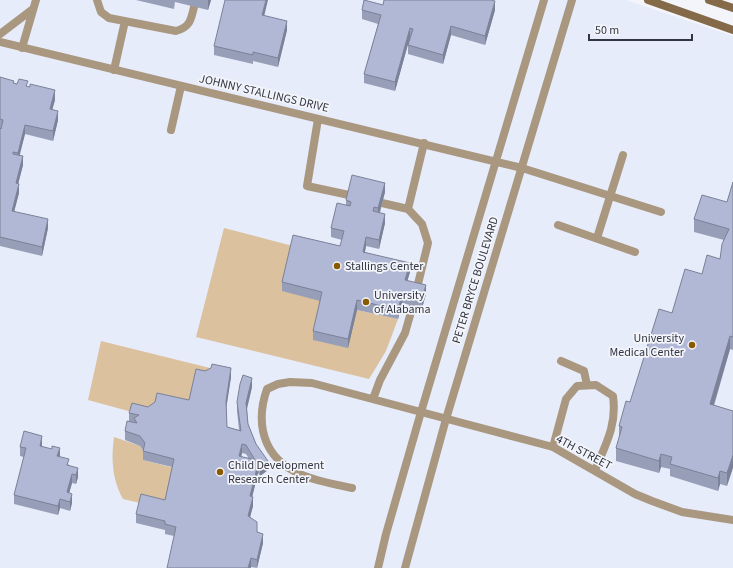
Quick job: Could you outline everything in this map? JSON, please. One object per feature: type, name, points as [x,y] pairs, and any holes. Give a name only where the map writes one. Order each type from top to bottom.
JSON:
[{"type":"main road","points":[[648,0],[733,30]]},
{"type":"main road","points":[[709,0],[733,8]]},
{"type":"street","points":[[22,48],[36,0]]},
{"type":"street","points":[[97,0],[101,12],[109,18],[176,31],[184,29],[189,24],[194,7]]},
{"type":"street","name":"PETER BRYCE BOULEVARD","points":[[378,568],[386,534],[421,412],[544,0]]},
{"type":"street","name":"PETER BRYCE BOULEVARD","points":[[405,568],[446,420],[572,0]]},
{"type":"street","points":[[0,34],[33,9]]},
{"type":"street","points":[[114,70],[126,21]]},
{"type":"street","name":"JOHNNY STALLINGS DRIVE","points":[[0,42],[497,161],[661,212]]},
{"type":"street","points":[[171,130],[181,86]]},
{"type":"street","points":[[318,119],[307,186],[349,195]]},
{"type":"street","points":[[408,209],[424,143]]},
{"type":"street","points":[[597,238],[623,155]]},
{"type":"street","points":[[382,203],[408,209],[422,224],[428,243],[416,292]]},
{"type":"street","points":[[558,225],[635,252]]},
{"type":"street","points":[[373,399],[380,380],[405,333],[413,305]]},
{"type":"street","points":[[560,361],[584,371],[587,385]]},
{"type":"street","name":"4TH STREET","points":[[352,488],[308,478],[286,468],[273,456],[265,440],[262,422],[263,400],[267,389],[278,384],[290,382],[312,383],[446,420],[553,447],[635,494],[682,512],[733,520]]},
{"type":"street","points":[[553,447],[566,399],[577,386],[596,385],[613,396],[615,413],[609,437],[595,470]]},
{"type":"shaded area","name":"University of Alabama","points":[[0,0],[626,0],[733,36],[733,568],[0,568]]},
{"type":"shaded area","points":[[224,228],[289,245],[293,244],[357,310],[398,319],[386,351],[369,379],[196,337]]},
{"type":"shaded area","points":[[101,341],[214,369],[189,409],[132,412],[88,400]]},
{"type":"shaded area","points":[[114,437],[140,446],[145,453],[143,460],[174,468],[165,509],[123,499],[119,491],[113,469]]},
{"type":"building","points":[[225,0],[266,0],[262,15],[287,21],[278,58],[253,52],[253,55],[214,46]]},
{"type":"building","points":[[364,0],[383,5],[384,0],[495,1],[485,36],[451,26],[443,55],[408,45],[413,29],[410,28],[395,82],[364,74],[381,15],[362,10]]},
{"type":"building","points":[[0,77],[14,81],[13,83],[17,84],[19,79],[28,81],[26,86],[30,87],[30,84],[55,90],[50,109],[58,111],[53,131],[25,125],[18,153],[13,152],[13,154],[23,156],[16,183],[19,184],[12,211],[48,219],[42,247],[0,237],[0,128],[1,129],[3,120],[0,119]]},
{"type":"building","name":"Stallings Center","points":[[352,175],[385,183],[378,208],[374,207],[373,211],[385,214],[379,240],[366,237],[363,252],[410,263],[405,280],[426,285],[422,298],[402,294],[398,310],[357,300],[348,339],[313,331],[322,292],[282,282],[293,235],[340,246],[344,231],[331,228],[337,203],[350,206],[351,202],[346,200]]},
{"type":"building","name":"University Medical Center","points":[[733,182],[733,337],[730,336],[710,404],[733,411],[733,455],[727,473],[720,471],[718,478],[670,464],[672,457],[661,454],[659,461],[616,448],[622,427],[619,426],[626,401],[630,402],[659,309],[672,313],[685,269],[702,274],[707,255],[720,259],[722,244],[729,229],[694,219],[702,195],[727,202]]},
{"type":"building","name":"Child Development Research Center","points":[[212,364],[231,368],[226,401],[227,427],[241,431],[237,402],[240,384],[243,375],[252,378],[246,403],[248,424],[256,444],[268,461],[260,467],[258,464],[250,496],[253,497],[248,516],[257,522],[257,532],[263,534],[257,560],[251,558],[248,568],[167,568],[176,527],[165,524],[165,521],[136,514],[141,494],[165,500],[174,459],[143,451],[145,443],[140,436],[125,431],[127,421],[137,423],[134,418],[139,415],[129,413],[132,403],[148,407],[155,402],[157,393],[189,400],[196,369],[205,371],[211,368]],"holes":[[[242,444],[246,445],[255,460],[239,456]]]},
{"type":"building","points":[[24,431],[42,436],[40,446],[52,449],[52,446],[60,448],[57,456],[69,459],[67,465],[78,468],[76,475],[72,474],[67,492],[72,494],[70,502],[60,499],[58,506],[14,495],[26,448],[20,447]]},
{"type":"place","name":"Stallings Center","points":[[337,266]]},
{"type":"place","name":"University of Alabama","points":[[366,302]]},
{"type":"place","name":"University Medical Center","points":[[692,345]]},
{"type":"place","name":"Child Development Research Center","points":[[220,472]]}]
